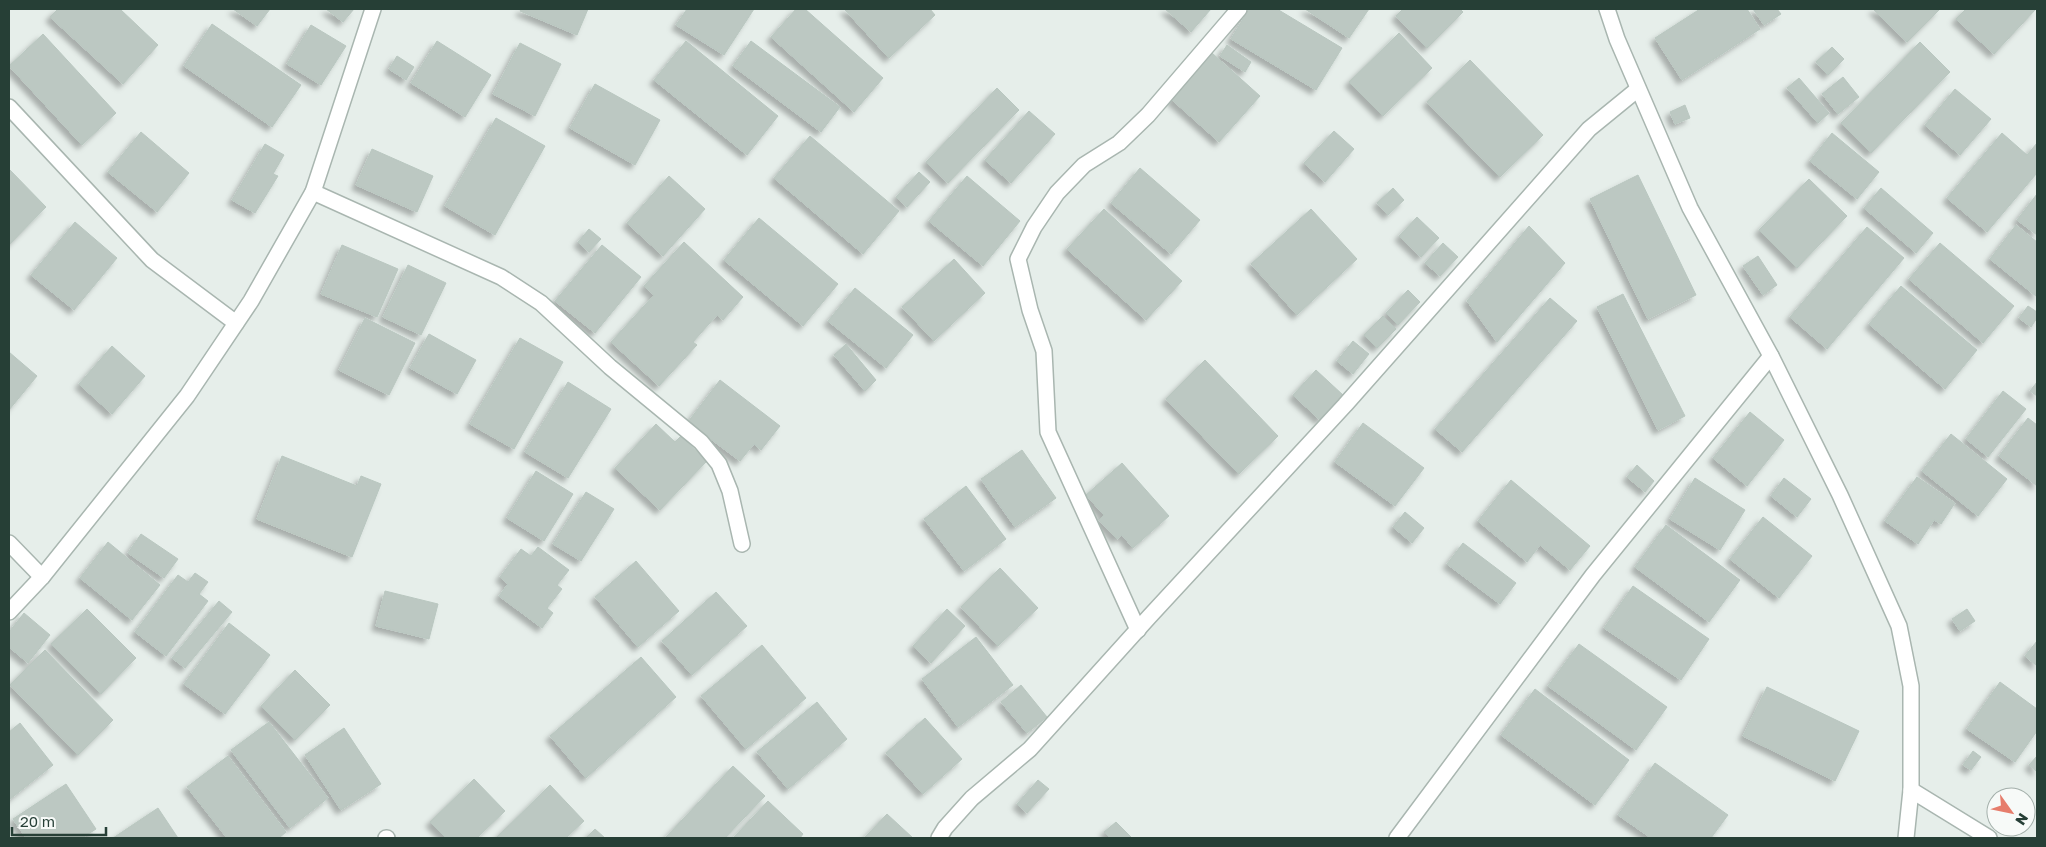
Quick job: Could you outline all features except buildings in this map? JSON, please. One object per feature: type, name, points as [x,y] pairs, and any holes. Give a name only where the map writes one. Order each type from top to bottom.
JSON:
[{"type":"street","points":[[9,612],[42,577],[187,396],[251,301],[312,192],[373,9]]},
{"type":"street","points":[[1138,630],[1048,432],[1044,351],[1030,310],[1018,259],[1034,227],[1057,193],[1084,165],[1119,143],[1148,115],[1239,9]]},
{"type":"street","points":[[1607,9],[1617,39],[1690,208],[1771,356],[1840,495],[1898,626],[1911,686],[1910,790],[1906,838]]},
{"type":"street","points":[[939,838],[945,828],[972,798],[1030,749],[1345,405],[1589,129],[1638,89]]},
{"type":"street","points":[[9,108],[152,260],[236,323]]},
{"type":"street","points":[[312,192],[501,277],[541,303],[610,367],[701,442],[718,464],[730,491],[742,544]]},
{"type":"street","points":[[1397,838],[1593,575],[1771,356]]},
{"type":"street","points":[[9,543],[42,577]]},
{"type":"street","points":[[1910,790],[1989,838]]}]
